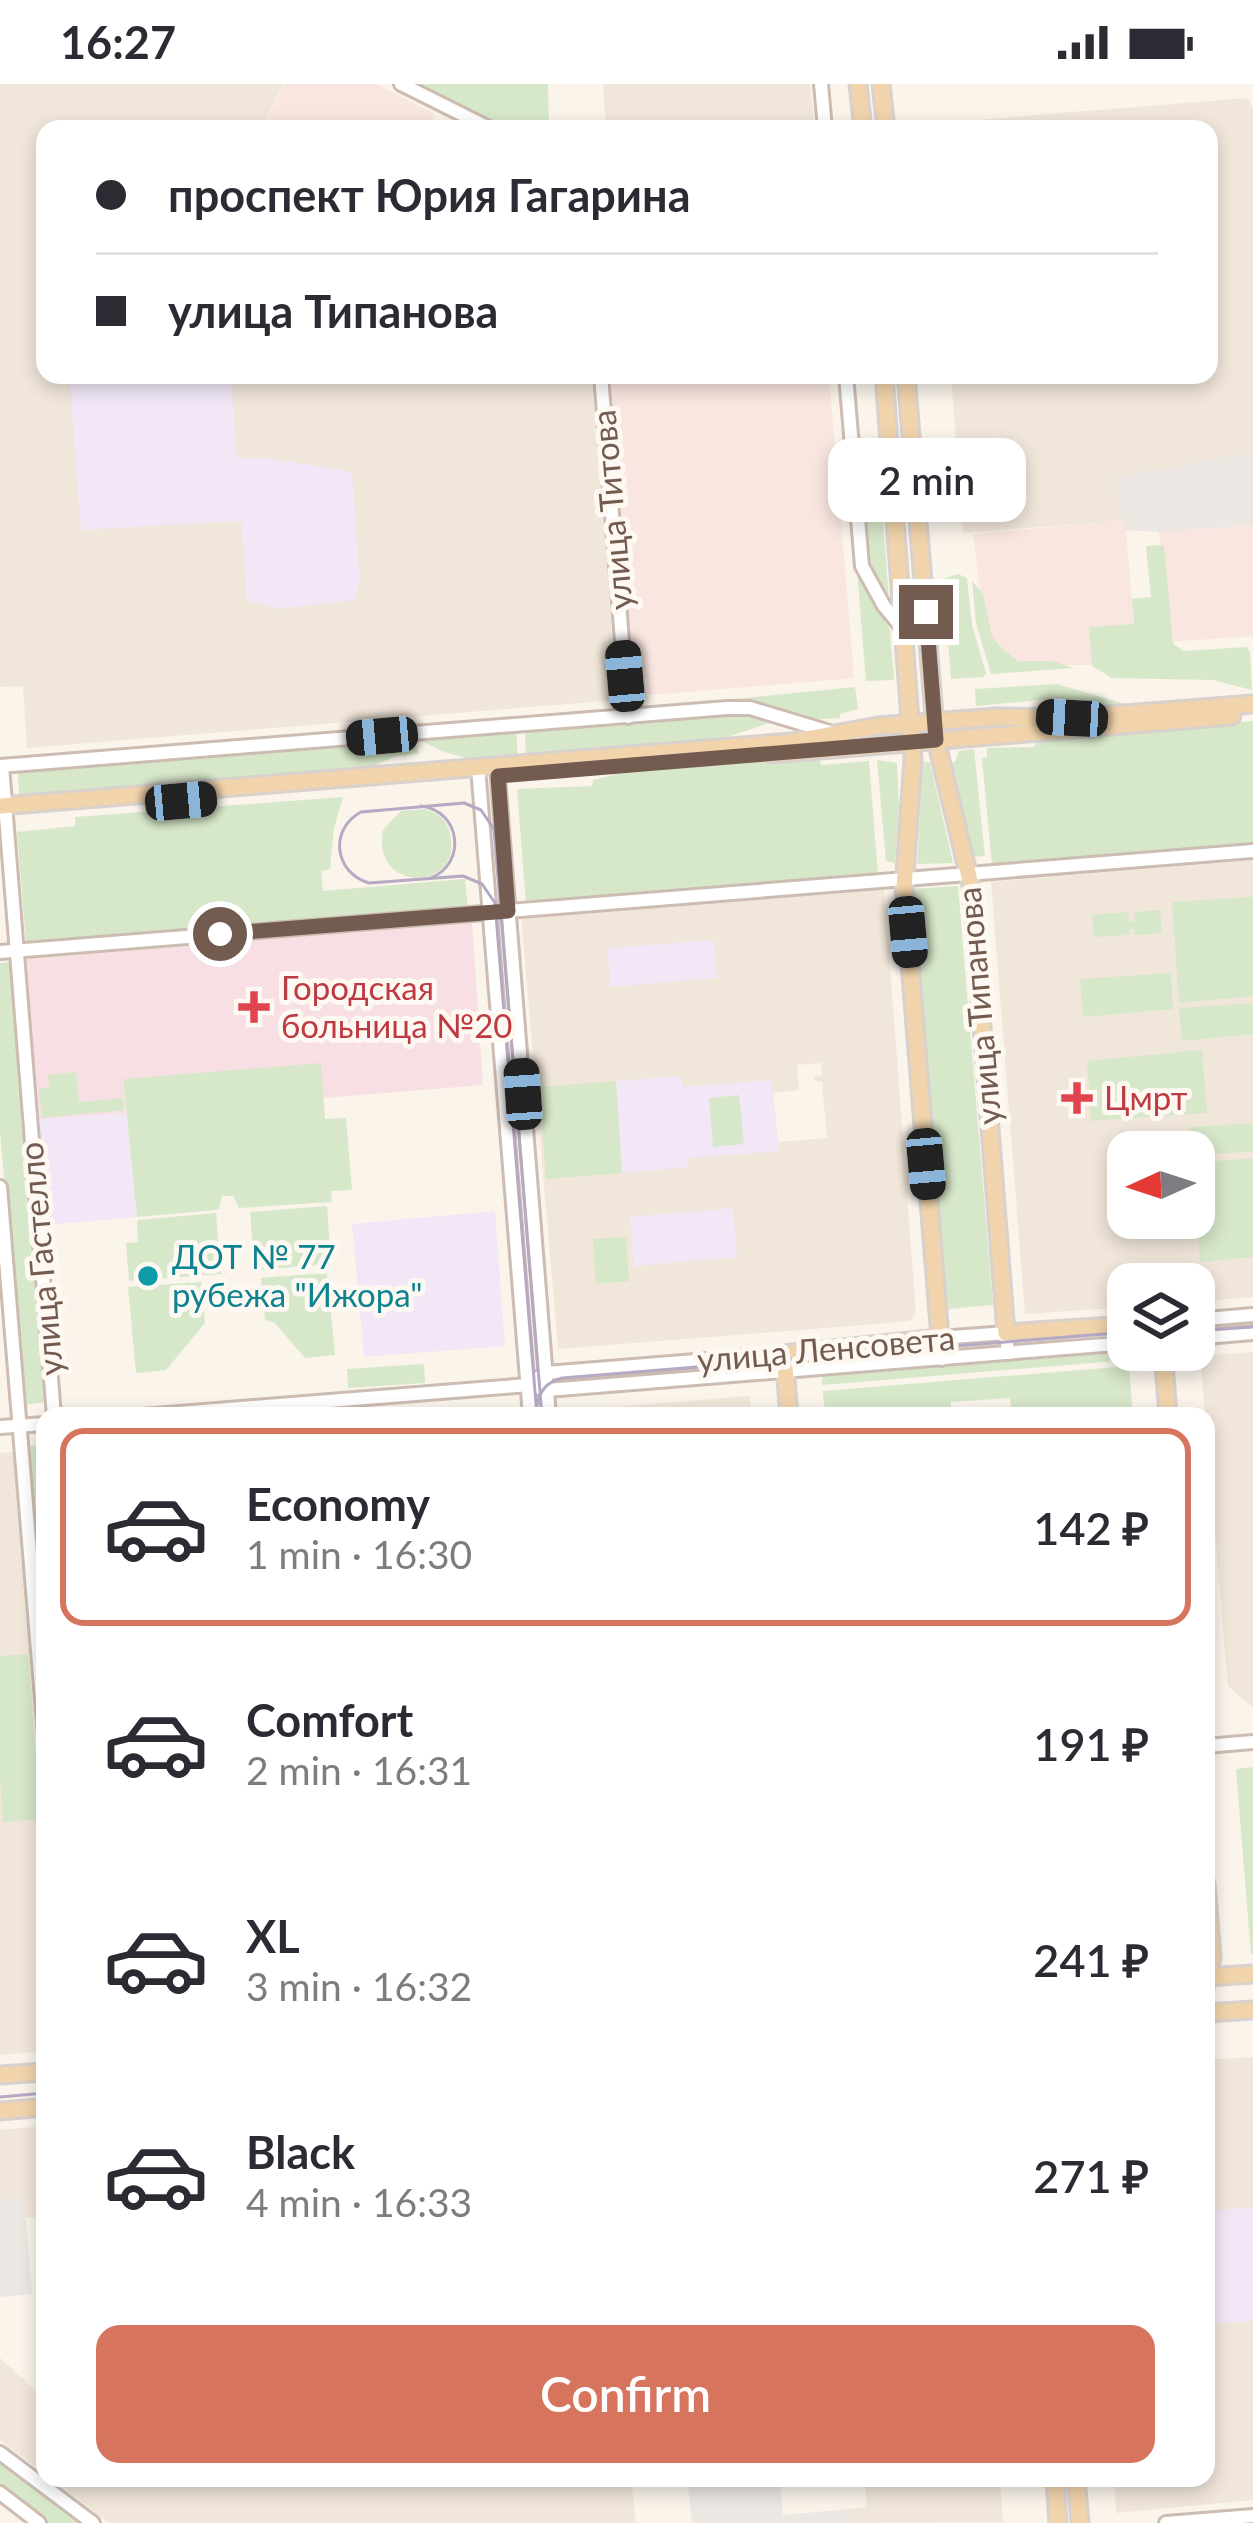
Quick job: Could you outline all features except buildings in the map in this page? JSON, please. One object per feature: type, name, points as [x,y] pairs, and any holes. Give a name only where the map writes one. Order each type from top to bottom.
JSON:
[{"type":"main road","points":[[858,84],[861,120]]},
{"type":"main road","points":[[881,84],[885,120]]},
{"type":"main road","name":"улица Типанова","points":[[885,384],[912,742],[905,878],[940,1338]]},
{"type":"main road","name":"улица Типанова","points":[[907,384],[936,740],[971,885],[1006,1333]]},
{"type":"main road","points":[[497,771],[791,742],[911,724],[1253,704]]},
{"type":"main road","points":[[3,811],[1253,715]]},
{"type":"main road","name":"улица Ленсовета","points":[[1006,1333],[1107,1326]]},
{"type":"main road","name":"улица Ленсовета","points":[[785,1362],[940,1338]]},
{"type":"main road","points":[[785,1362],[788,1407]]},
{"type":"main road","points":[[1165,1371],[1167,1407]]},
{"type":"main road","points":[[1215,1979],[1253,1974]]},
{"type":"main road","points":[[1215,2012],[1253,2010]]},
{"type":"main road","points":[[0,2075],[36,2073]]},
{"type":"main road","points":[[0,2111],[36,2108]]},
{"type":"main road","points":[[1055,2487],[1058,2523]]},
{"type":"main road","points":[[1077,2487],[1080,2523]]},
{"type":"street","points":[[401,84],[473,120]]},
{"type":"street","points":[[821,84],[824,120]]},
{"type":"street","name":"улица Титова","points":[[602,384],[628,717]]},
{"type":"street","points":[[847,384],[864,573],[904,630]]},
{"type":"street","points":[[854,465],[895,515]]},
{"type":"street","points":[[1,766],[740,707],[835,734]]},
{"type":"street","name":"улица Гастелло","points":[[1,766],[53,1407]]},
{"type":"street","points":[[497,771],[548,1407]]},
{"type":"street","points":[[478,772],[529,1407]]},
{"type":"street","points":[[0,952],[1253,851]]},
{"type":"street","name":"улица Гастелло","points":[[0,1186],[36,1622]]},
{"type":"street","points":[[1215,1318],[1253,1315]]},
{"type":"street","name":"улица Ленсовета","points":[[940,1338],[1006,1333]]},
{"type":"street","name":"улица Типанова","points":[[1006,1333],[1008,1353]]},
{"type":"street","points":[[1215,1336],[1253,1333]]},
{"type":"street","name":"улица Типанова","points":[[940,1338],[942,1359]]},
{"type":"street","name":"улица Ленсовета","points":[[528,1385],[546,1373],[942,1359],[1107,1345]]},
{"type":"street","name":"улица Ленсовета","points":[[254,1407],[528,1385],[547,1390],[785,1362]]},
{"type":"street","points":[[0,1427],[36,1425]]},
{"type":"street","points":[[1215,1745],[1253,1742]]},
{"type":"street","points":[[0,2453],[36,2480]]},
{"type":"street","points":[[45,2487],[93,2523]]},
{"type":"street","points":[[0,2493],[39,2523]]},
{"type":"street","points":[[1166,2523],[1253,2516]]},
{"type":"shaded area","points":[[0,84],[284,84],[266,120],[36,120],[36,384],[593,384],[617,700],[27,748],[23,686],[0,687]]},
{"type":"shaded area","points":[[285,84],[377,84],[435,114],[432,120],[267,120]]},
{"type":"shaded area","points":[[603,84],[810,84],[814,120],[605,120]]},
{"type":"shaded area","points":[[1247,98],[1253,108],[1253,455],[1118,477],[1122,521],[963,533],[952,384],[1218,384],[1218,120],[978,120]]},
{"type":"shaded area","points":[[70,384],[232,384],[237,459],[260,457],[352,472],[360,581],[354,600],[280,609],[247,601],[241,521],[81,530]]},
{"type":"shaded area","points":[[608,384],[830,384],[854,678],[649,695],[646,677],[631,675]]},
{"type":"shaded area","points":[[1253,455],[1253,525],[1126,530],[1117,477]]},
{"type":"shaded area","points":[[1122,521],[1137,665],[1017,665],[989,643],[973,534]]},
{"type":"shaded area","points":[[1253,525],[1253,636],[1168,642],[1159,532]]},
{"type":"shaded area","points":[[1253,860],[1253,1297],[1215,1300],[1215,1263],[1107,1263],[1107,1308],[1025,1314],[991,882]]},
{"type":"shaded area","points":[[884,886],[916,1314],[911,1320],[558,1349],[521,914]],"holes":[[[821,1063],[822,1075],[814,1076],[814,1081],[822,1082],[827,1138],[778,1142],[773,1093],[799,1090],[797,1065]]]},
{"type":"shaded area","name":"Городская больница №20","points":[[472,923],[483,1085],[323,1098],[321,1064],[123,1080],[126,1113],[39,1119],[26,959]]},
{"type":"shaded area","points":[[714,940],[717,978],[611,987],[607,948]]},
{"type":"shaded area","points":[[681,1076],[683,1087],[771,1080],[779,1151],[688,1158],[688,1167],[622,1173],[616,1081]]},
{"type":"shaded area","points":[[126,1113],[137,1217],[47,1225],[39,1119]]},
{"type":"shaded area","points":[[733,1208],[737,1257],[634,1266],[630,1217]]},
{"type":"shaded area","points":[[495,1211],[505,1346],[364,1357],[352,1224]]},
{"type":"shaded area","points":[[1253,1352],[1253,1708],[1228,1686],[1215,1533],[1215,1407],[1204,1407],[1201,1371],[1215,1371],[1215,1355]]},
{"type":"shaded area","points":[[750,1396],[751,1407],[613,1407]]},
{"type":"shaded area","points":[[15,1452],[36,1749],[36,2052],[0,2055],[0,1453]]},
{"type":"shaded area","points":[[1253,2057],[1253,2500],[1116,2513],[1115,2487],[1215,2487],[1215,2059]]},
{"type":"shaded area","points":[[36,2127],[36,2217],[26,2218],[24,2198],[0,2200],[0,2130]]},
{"type":"shaded area","points":[[24,2198],[32,2294],[0,2297],[0,2200]]},
{"type":"shaded area","points":[[1253,2207],[1253,2321],[1215,2323],[1215,2210]]},
{"type":"shaded area","points":[[0,2358],[36,2391],[36,2467],[0,2440]]},
{"type":"shaded area","points":[[62,2487],[632,2487],[636,2523],[109,2523]]},
{"type":"shaded area","points":[[688,2487],[781,2487],[783,2515],[849,2509],[851,2523],[692,2523]]},
{"type":"shaded area","points":[[865,2487],[1001,2487],[1003,2522],[851,2523],[849,2509],[867,2507]]},
{"type":"green space","points":[[414,84],[548,84],[549,120],[486,120]]},
{"type":"green space","points":[[861,484],[883,520],[889,601],[868,568]]},
{"type":"green space","points":[[1164,545],[1173,644],[1184,651],[1246,647],[1252,690],[1213,680],[1112,678],[1092,666],[1089,627],[1134,624],[1132,599],[1151,597],[1146,546]]},
{"type":"green space","points":[[857,571],[890,630],[894,680],[866,681]]},
{"type":"green space","points":[[958,574],[967,578],[983,677],[951,679],[943,579]]},
{"type":"green space","points":[[972,581],[983,594],[992,637],[1002,648],[1018,661],[1053,661],[1074,668],[991,674],[976,623]]},
{"type":"green space","points":[[1057,684],[1135,707],[1070,712],[1062,698],[976,706],[975,689]]},
{"type":"green space","points":[[855,687],[858,709],[840,718],[807,720],[734,699]]},
{"type":"green space","points":[[754,714],[769,723],[715,741],[526,757],[525,730]]},
{"type":"green space","points":[[1253,721],[1253,845],[992,866],[982,758],[987,757],[987,748],[1035,747],[1035,743],[1062,736]]},
{"type":"green space","points":[[516,731],[518,758],[464,763],[463,757],[418,739]]},
{"type":"green space","points":[[407,740],[418,747],[419,754],[396,756],[368,769],[19,798],[18,770]]},
{"type":"green space","points":[[974,749],[985,856],[973,857],[951,762],[959,751]]},
{"type":"green space","points":[[819,757],[821,765],[869,761],[878,875],[526,904],[517,789],[592,786],[593,780],[621,773]]},
{"type":"green space","points":[[877,760],[897,763],[895,863],[886,861]]},
{"type":"green space","points":[[923,762],[930,762],[953,863],[917,864]]},
{"type":"green space","points":[[343,797],[330,869],[321,871],[323,891],[465,879],[468,910],[26,944],[17,832],[75,826],[75,817]]},
{"type":"green space","points":[[425,809],[447,825],[451,853],[444,867],[432,875],[403,875],[390,866],[383,851],[383,830],[401,811]]},
{"type":"green space","points":[[958,886],[993,1305],[948,1309],[913,889]]},
{"type":"green space","points":[[1253,897],[1253,996],[1179,1003],[1172,902]]},
{"type":"green space","points":[[1160,910],[1162,933],[1136,935],[1129,929],[1129,935],[1094,937],[1092,915],[1127,912],[1129,921],[1135,921],[1134,912]]},
{"type":"green space","points":[[12,962],[48,1402],[24,1405],[0,1132],[0,963]]},
{"type":"green space","points":[[1171,973],[1173,1009],[1083,1017],[1080,979]]},
{"type":"green space","points":[[1253,1003],[1253,1034],[1182,1041],[1179,1008]]},
{"type":"green space","points":[[1202,1050],[1207,1113],[1091,1121],[1087,1061]]},
{"type":"green space","points":[[321,1063],[325,1119],[346,1118],[352,1190],[331,1191],[332,1202],[239,1208],[233,1196],[222,1196],[216,1210],[137,1217],[123,1079]]},
{"type":"green space","points":[[76,1072],[79,1102],[123,1098],[124,1110],[42,1118],[39,1089],[49,1087],[48,1075]]},
{"type":"green space","points":[[616,1081],[622,1173],[546,1179],[539,1087]]},
{"type":"green space","points":[[739,1095],[744,1144],[713,1147],[709,1098]]},
{"type":"green space","points":[[1253,1123],[1253,1151],[1215,1154],[1215,1131],[1189,1131],[1189,1127]]},
{"type":"green space","points":[[1253,1158],[1253,1257],[1200,1262],[1199,1239],[1215,1239],[1215,1161]]},
{"type":"green space","points":[[327,1206],[331,1264],[255,1270],[250,1212]]},
{"type":"green space","points":[[216,1213],[221,1274],[129,1281],[126,1243],[138,1242],[137,1220]]},
{"type":"green space","points":[[626,1237],[629,1281],[596,1284],[593,1239]]},
{"type":"green space","points":[[327,1273],[335,1355],[305,1358],[275,1323],[265,1320],[261,1278]]},
{"type":"green space","points":[[201,1282],[205,1323],[166,1370],[136,1373],[128,1287]]},
{"type":"green space","points":[[1107,1353],[1107,1362],[822,1385],[822,1375]]},
{"type":"green space","points":[[424,1364],[425,1383],[348,1388],[347,1369]]},
{"type":"green space","points":[[1107,1368],[1129,1371],[1132,1407],[1011,1407],[1010,1398],[951,1402],[951,1407],[824,1407],[823,1391]]},
{"type":"green space","points":[[36,1445],[36,1567],[26,1446]]},
{"type":"green space","points":[[28,1654],[36,1819],[3,1822],[0,1656]]},
{"type":"green space","points":[[1253,1767],[1253,1954],[1251,1954],[1236,1769]]},
{"type":"green space","points":[[0,2458],[86,2523],[45,2523],[0,2489]]},
{"type":"tram line","points":[[536,1407],[495,903],[482,884],[463,876],[369,883],[357,878],[343,861],[340,839],[361,812],[464,803],[481,810],[494,829],[541,1407]]},
{"type":"tram line","points":[[421,806],[444,817],[455,838],[450,861],[431,878]]},
{"type":"tram line","points":[[1215,1330],[1253,1327]]},
{"type":"tram line","points":[[537,1405],[545,1387],[562,1378],[1107,1334]]},
{"type":"tram line","points":[[0,2097],[36,2094]]},
{"type":"place","name":"Городская больница №20","points":[[254,1007]]},
{"type":"place","name":"Цмрт","points":[[1077,1098]]},
{"type":"place","name":"ДОТ № 77 рубежа \"Ижора\"","points":[[148,1276]]},
{"type":"route","points":[[220,934],[508,911],[498,776],[936,740],[926,612]]}]
